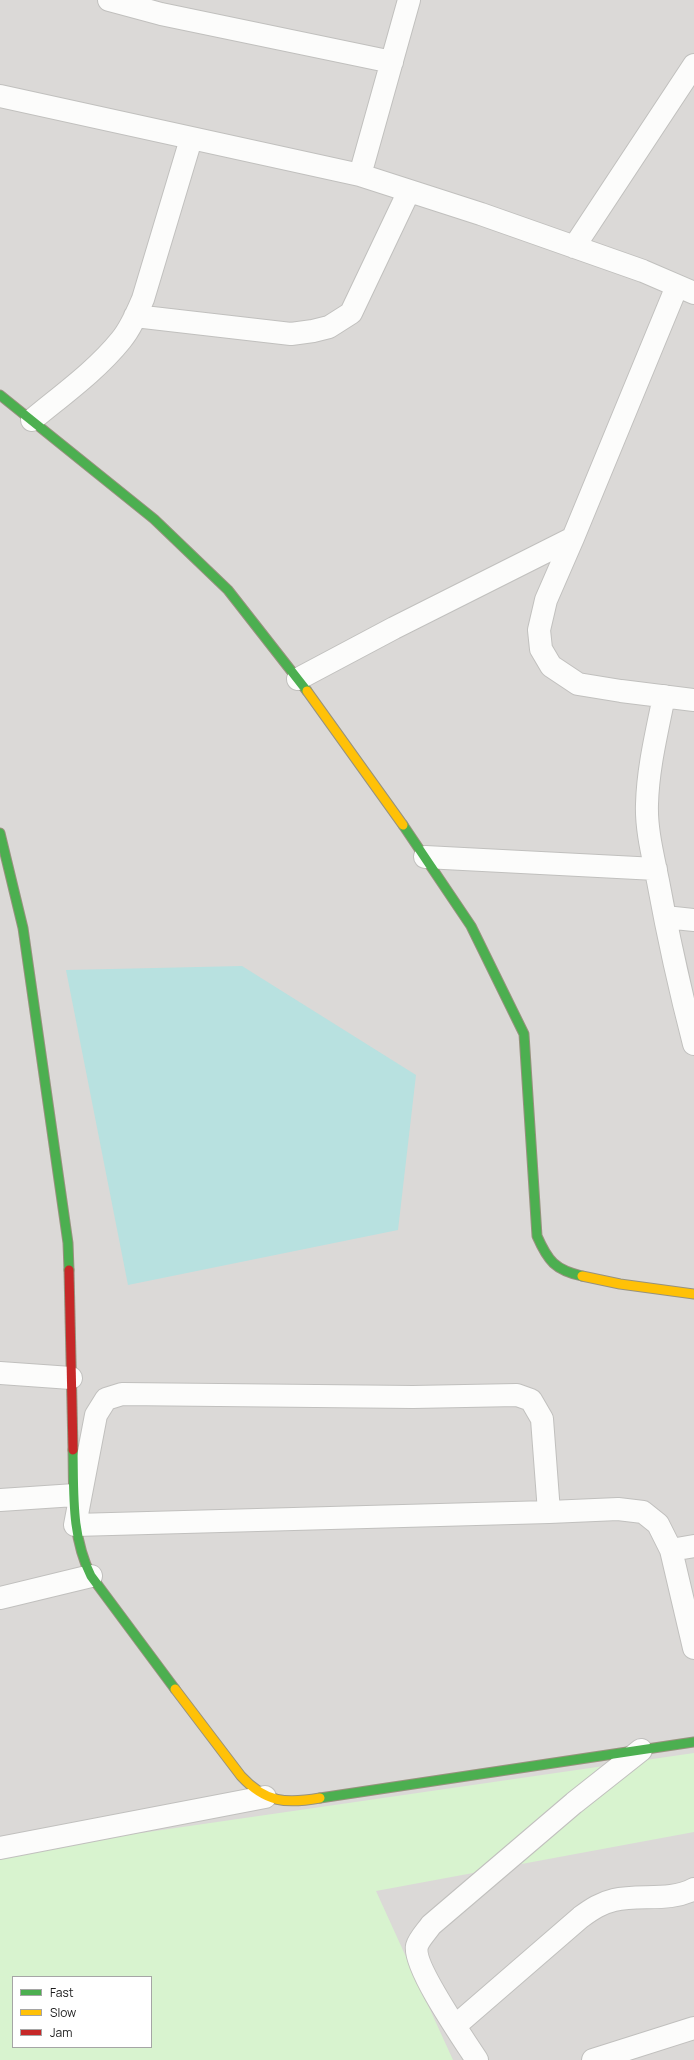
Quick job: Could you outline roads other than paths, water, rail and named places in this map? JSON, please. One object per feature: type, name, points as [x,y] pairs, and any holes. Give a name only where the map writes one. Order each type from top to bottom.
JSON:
[{"type":"street","points":[[109,0],[169,16],[392,62]]},
{"type":"street","points":[[360,175],[409,0]]},
{"type":"street","points":[[574,247],[694,66]]},
{"type":"street","points":[[0,96],[360,175],[643,271],[686,290],[546,600],[540,630],[541,649],[551,666],[578,684],[694,700]]},
{"type":"street","points":[[32,420],[96,368],[122,339],[143,299],[192,139]]},
{"type":"street","points":[[135,316],[291,334],[329,327],[351,313],[409,191]]},
{"type":"street","points":[[0,395],[154,519],[228,590],[298,679],[425,857],[471,926],[524,1034],[537,1236],[543,1249],[554,1265],[574,1275],[694,1294]]},
{"type":"street","points":[[298,679],[394,628],[573,538]]},
{"type":"street","points":[[664,696],[648,773],[647,806],[656,870],[677,978],[694,1044]]},
{"type":"street","points":[[0,833],[23,928],[68,1243],[75,1525],[82,1558],[91,1576],[241,1776],[250,1786],[265,1797],[280,1802],[296,1802],[641,1750],[691,1747]]},
{"type":"street","points":[[425,857],[656,870]]},
{"type":"street","points":[[665,917],[694,920]]},
{"type":"street","points":[[0,1373],[71,1378]]},
{"type":"street","points":[[75,1525],[96,1415],[106,1399],[122,1394],[413,1397],[517,1395],[532,1400],[542,1419],[549,1512]]},
{"type":"street","points":[[0,1500],[75,1495]]},
{"type":"street","points":[[75,1525],[618,1509],[643,1512],[658,1524],[671,1550],[693,1642]]},
{"type":"street","points":[[671,1550],[694,1546]]},
{"type":"street","points":[[0,1598],[91,1576]]},
{"type":"street","points":[[477,2060],[428,1980],[419,1962],[417,1946],[431,1925],[574,1803],[641,1750]]},
{"type":"street","points":[[3,1844],[265,1797]]},
{"type":"street","points":[[455,2026],[581,1917],[597,1906],[615,1900],[674,1895],[694,1890]]},
{"type":"street","points":[[593,2060],[641,2052],[694,2028]]},
{"type":"water","points":[[242,966],[416,1075],[398,1230],[128,1285],[66,970]]}]
